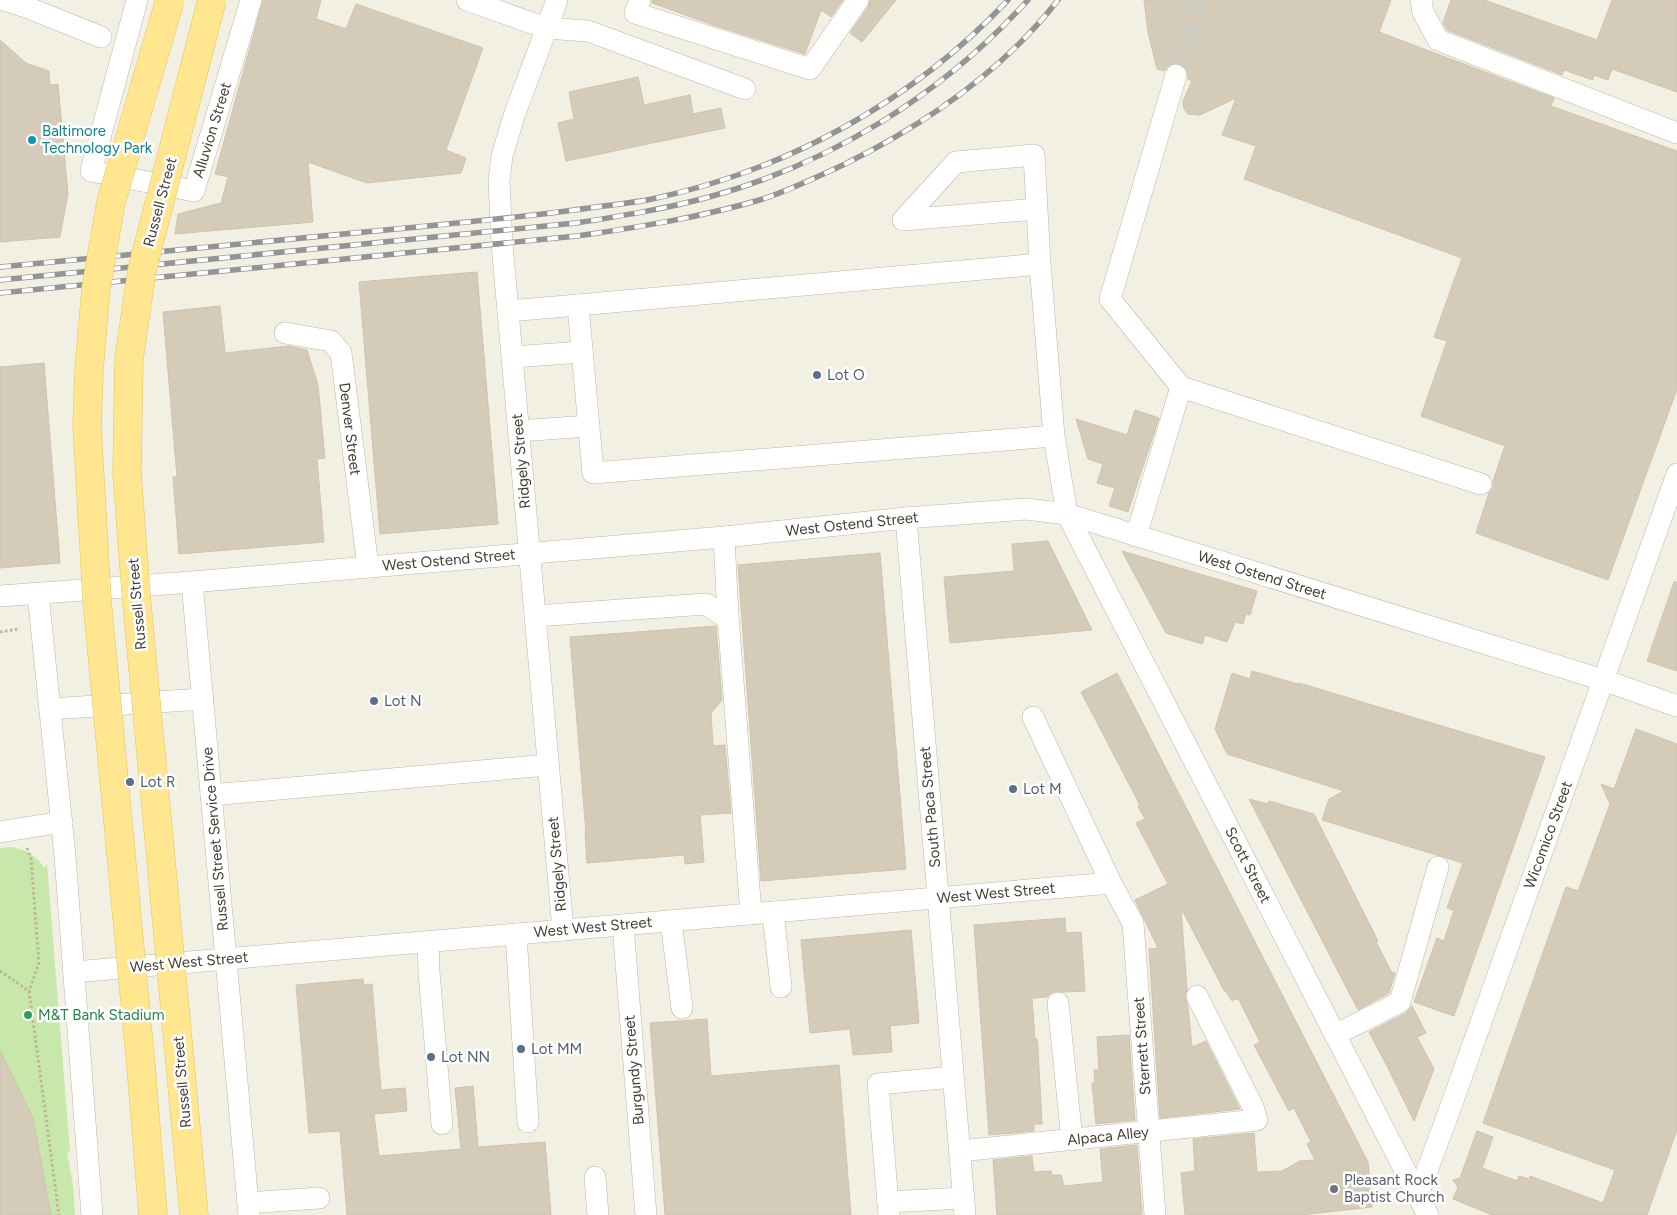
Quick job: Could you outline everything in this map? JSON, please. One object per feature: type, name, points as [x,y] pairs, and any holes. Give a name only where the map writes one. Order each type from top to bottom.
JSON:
[{"type":"main road","points":[[153,1215],[141,1066],[97,600],[88,445],[89,370],[96,288],[111,202],[170,0]]},
{"type":"main road","name":"Russell Street","points":[[194,1215],[135,585],[127,474],[128,395],[129,359],[142,270],[212,0]]},
{"type":"street","points":[[4,0],[101,37]]},
{"type":"street","name":"Alluvion Street","points":[[137,0],[91,171],[194,191],[251,0]]},
{"type":"street","points":[[467,0],[546,28],[588,31],[745,89]]},
{"type":"street","name":"Ridgely Street","points":[[557,0],[517,108],[502,156],[499,181],[500,219],[563,930]]},
{"type":"street","points":[[640,0],[635,13],[810,69],[858,0]]},
{"type":"street","points":[[1421,0],[1423,12],[1438,40],[1677,133]]},
{"type":"street","points":[[1176,75],[1110,299],[1181,387],[1481,484]]},
{"type":"street","name":"Scott Street","points":[[1037,209],[903,220],[956,162],[1034,155],[1037,209],[1040,264],[1054,436],[1067,514],[1428,1215]]},
{"type":"street","points":[[508,311],[1040,264]]},
{"type":"street","points":[[578,305],[593,473],[1054,436]]},
{"type":"street","name":"Denver Street","points":[[285,333],[331,341],[340,353],[368,567]]},
{"type":"street","points":[[512,357],[582,352]]},
{"type":"street","points":[[1136,536],[1181,387]]},
{"type":"street","points":[[519,431],[590,426]]},
{"type":"street","name":"Wicomico Street","points":[[1418,1195],[1677,474]]},
{"type":"street","name":"West Ostend Street","points":[[0,596],[530,554],[724,537],[906,518],[1026,509],[1067,514],[1603,680],[1677,706]]},
{"type":"street","name":"South Paca Street","points":[[906,518],[964,1206]]},
{"type":"street","points":[[724,537],[750,914]]},
{"type":"street","name":"Russell Street Service Drive","points":[[192,582],[249,1209]]},
{"type":"street","points":[[38,594],[62,822],[92,1215]]},
{"type":"street","points":[[535,616],[706,604],[722,615],[728,616]]},
{"type":"street","points":[[50,709],[203,700]]},
{"type":"street","name":"Sterrett Street","points":[[1033,717],[1111,883],[1133,924],[1155,1215]]},
{"type":"street","points":[[211,796],[548,764]]},
{"type":"street","points":[[9,830],[62,822]]},
{"type":"street","points":[[1335,1034],[1400,1002],[1438,868]]},
{"type":"street","name":"West West Street","points":[[74,972],[1111,883]]},
{"type":"street","points":[[774,912],[781,987]]},
{"type":"street","points":[[671,921],[682,1008]]},
{"type":"street","name":"Burgundy Street","points":[[622,925],[646,1215]]},
{"type":"street","points":[[516,934],[528,1122]]},
{"type":"street","points":[[428,942],[442,1124]]},
{"type":"street","name":"Alpaca Alley","points":[[960,1151],[1257,1120],[1253,1107],[1197,996]]},
{"type":"street","points":[[1058,1003],[1072,1140]]},
{"type":"street","points":[[953,1077],[878,1084],[889,1209],[964,1206]]},
{"type":"street","points":[[595,1176],[598,1215]]},
{"type":"street","points":[[249,1209],[319,1198]]},
{"type":"path","points":[[0,632],[18,629]]},
{"type":"path","points":[[9,830],[31,859],[39,963],[30,991],[59,1215]]},
{"type":"path","points":[[0,971],[30,991]]},
{"type":"green space","name":"M&T Bank Stadium","points":[[12,847],[30,854],[44,868],[47,864],[70,1152],[67,1153],[73,1185],[75,1215],[0,1215],[0,848]]},
{"type":"building","points":[[263,0],[321,0],[316,19],[346,29],[356,4],[483,48],[446,150],[466,158],[461,173],[367,183],[308,162],[313,222],[175,234],[178,214],[221,203],[228,177],[215,174]]},
{"type":"building","points":[[652,0],[843,0],[831,17],[821,10],[805,54],[716,26],[652,3]]},
{"type":"building","points":[[870,0],[896,0],[862,42],[850,33],[868,7]]},
{"type":"building","points":[[1144,0],[1391,0],[1379,32],[1554,98],[1551,106],[1677,151],[1677,389],[1608,580],[1476,533],[1489,493],[1493,488],[1493,481],[1505,446],[1421,416],[1447,341],[1434,337],[1462,258],[1244,179],[1256,146],[1222,135],[1236,98],[1200,115],[1188,114],[1184,109],[1183,101],[1192,81],[1188,79],[1188,72],[1185,66],[1180,63],[1173,63],[1167,66],[1164,71],[1157,69],[1148,32]]},
{"type":"building","points":[[1451,0],[1484,0],[1597,40],[1612,0],[1677,0],[1677,92],[1612,69],[1608,80],[1594,75],[1593,80],[1564,70],[1562,75],[1447,30],[1443,23]]},
{"type":"building","name":"Baltimore Technology Park","points":[[0,40],[26,63],[49,71],[50,85],[58,84],[68,194],[60,237],[0,242]]},
{"type":"building","points":[[638,77],[644,105],[690,95],[693,114],[721,108],[725,128],[566,161],[558,123],[574,119],[569,92]]},
{"type":"building","points":[[477,272],[498,524],[380,534],[359,282]]},
{"type":"building","points":[[220,306],[225,353],[289,346],[307,350],[318,385],[325,458],[317,459],[324,542],[179,554],[173,477],[177,477],[163,312]]},
{"type":"building","points":[[44,363],[60,563],[0,568],[0,367]]},
{"type":"building","points":[[1135,410],[1159,418],[1128,512],[1109,506],[1115,488],[1097,483],[1103,464],[1088,459],[1076,419],[1127,435]]},
{"type":"building","points":[[1048,541],[1092,630],[950,643],[944,577],[1014,571],[1012,544]]},
{"type":"building","points":[[1122,551],[1257,591],[1250,615],[1246,614],[1243,624],[1235,622],[1227,642],[1205,635],[1202,644],[1166,633]]},
{"type":"building","points":[[880,553],[906,869],[761,881],[738,565]]},
{"type":"building","points":[[1674,582],[1677,582],[1677,671],[1647,661]]},
{"type":"building","points":[[716,626],[722,700],[711,713],[713,746],[725,745],[731,813],[700,815],[704,862],[685,864],[684,855],[587,863],[570,637]]},
{"type":"building","points":[[1252,671],[1299,683],[1545,757],[1454,1016],[1414,1002],[1437,938],[1444,941],[1454,910],[1447,908],[1463,863],[1322,820],[1329,799],[1344,791],[1227,754],[1215,729],[1232,673],[1250,679]]},
{"type":"building","points":[[1117,673],[1368,1162],[1372,1207],[1301,1215],[1185,1215],[1181,1173],[1195,1171],[1193,1139],[1254,1133],[1257,1172],[1282,1171],[1300,1161],[1315,1160],[1307,1144],[1311,1142],[1294,1108],[1289,1111],[1254,1045],[1260,1042],[1238,998],[1232,1001],[1225,992],[1181,908],[1187,989],[1185,996],[1192,1047],[1206,1041],[1240,1109],[1160,1118],[1149,949],[1158,948],[1135,900],[1168,884],[1136,823],[1145,819],[1138,806],[1140,805],[1081,692]]},
{"type":"building","points":[[1636,729],[1677,744],[1677,1130],[1647,1215],[1492,1215],[1453,1199],[1458,1187],[1453,1180],[1460,1178],[1477,1131],[1493,1137],[1482,1168],[1517,1181],[1519,1176],[1529,1179],[1530,1176],[1603,1203],[1615,1170],[1483,1123],[1566,887],[1578,891],[1610,804],[1601,784],[1614,789]]},
{"type":"building","points":[[1249,799],[1268,804],[1269,801],[1314,814],[1378,941],[1376,942],[1392,973],[1395,973],[1389,993],[1358,1010]]},
{"type":"building","points":[[1065,918],[1066,933],[1081,932],[1085,991],[1056,991],[1047,997],[1032,998],[1035,1039],[1037,1039],[1038,1049],[1042,1124],[1034,1124],[1034,1131],[989,1135],[974,925]]},
{"type":"building","points":[[911,930],[919,1023],[890,1026],[892,1052],[853,1055],[850,1029],[810,1033],[801,940]]},
{"type":"building","points":[[363,979],[364,985],[372,984],[381,1090],[405,1088],[407,1111],[374,1114],[379,1156],[461,1149],[455,1088],[473,1086],[478,1147],[545,1142],[551,1215],[347,1215],[340,1131],[309,1133],[296,985]]},
{"type":"building","points":[[1412,1006],[1426,1033],[1417,1037],[1434,1069],[1414,1121],[1369,1032],[1406,1013]]},
{"type":"building","points":[[707,1019],[711,1076],[839,1065],[851,1215],[665,1215],[650,1023]]},
{"type":"building","points":[[1129,1035],[1135,1120],[1096,1124],[1092,1083],[1095,1083],[1094,1070],[1099,1070],[1097,1037]]},
{"type":"building","points":[[0,1050],[33,1118],[51,1215],[0,1215]]},
{"type":"building","points":[[1137,1145],[1142,1215],[997,1215],[993,1160],[1032,1156],[1034,1172],[1051,1171],[1052,1175],[1061,1175],[1064,1186],[1103,1182],[1100,1149]]},
{"type":"tunnel","points":[[1176,75],[1199,0]]},
{"type":"railway","points":[[0,267],[536,215],[652,199],[702,186],[752,170],[799,150],[889,100],[931,70],[971,36],[1008,0]]},
{"type":"railway","points":[[0,280],[576,223],[659,209],[709,197],[755,183],[799,165],[842,145],[883,121],[922,95],[960,66],[1028,0]]},
{"type":"railway","points":[[0,293],[577,236],[671,221],[763,199],[843,165],[932,114],[987,73],[1012,51],[1058,0]]},
{"type":"place","name":"Baltimore Technology Park","points":[[32,140]]},
{"type":"place","name":"Lot O","points":[[817,375]]},
{"type":"place","name":"Lot N","points":[[374,701]]},
{"type":"place","name":"Lot R","points":[[130,782]]},
{"type":"place","name":"Lot M","points":[[1013,789]]},
{"type":"place","name":"M&T Bank Stadium","points":[[28,1015]]},
{"type":"place","name":"Lot MM","points":[[521,1049]]},
{"type":"place","name":"Lot NN","points":[[431,1057]]},
{"type":"place","name":"Pleasant Rock Baptist Church","points":[[1334,1189]]}]
